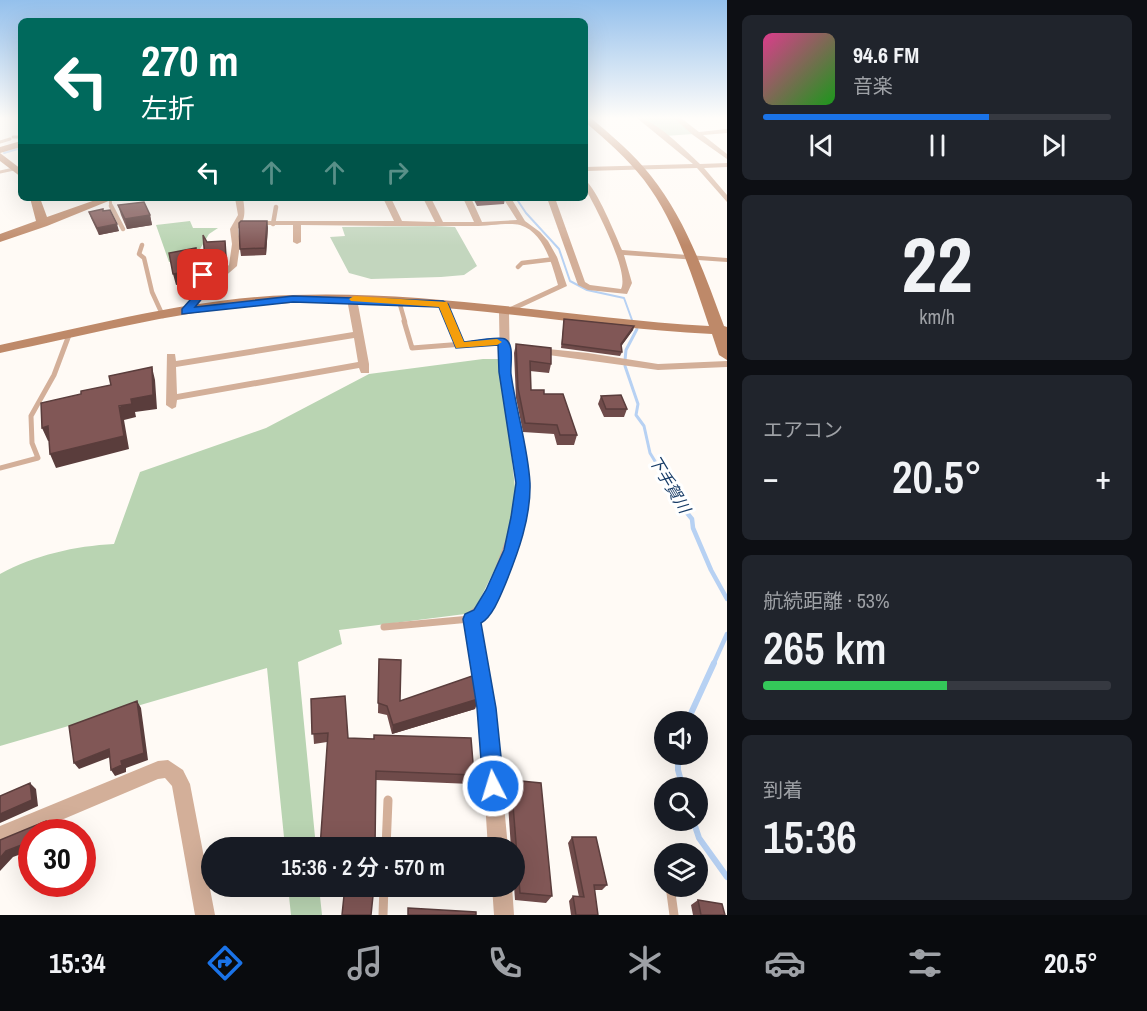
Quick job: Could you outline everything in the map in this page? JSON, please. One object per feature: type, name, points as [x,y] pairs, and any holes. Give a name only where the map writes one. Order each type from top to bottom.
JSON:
[{"type":"street","points":[[6,161],[18,171]]},
{"type":"street","points":[[633,161],[656,189],[691,257],[722,331],[727,355]]},
{"type":"street","points":[[693,161],[727,200]]},
{"type":"street","points":[[588,169],[727,165]]},
{"type":"street","points":[[552,201],[581,283],[588,287],[624,292],[628,283],[619,252],[588,187]]},
{"type":"street","points":[[37,201],[44,224]]},
{"type":"street","points":[[0,238],[102,201]]},
{"type":"street","points":[[186,312],[204,290],[233,266],[236,244],[234,229],[241,222],[243,214],[240,201]]},
{"type":"street","points":[[388,201],[399,224]]},
{"type":"street","points":[[429,201],[440,224]]},
{"type":"street","points":[[468,201],[478,224]]},
{"type":"street","points":[[497,837],[487,708],[471,619],[480,615],[493,593],[512,550],[523,483],[505,372],[504,312],[563,286],[555,259],[544,239],[521,222],[509,201]]},
{"type":"street","points":[[241,222],[273,224],[521,222]]},
{"type":"street","points":[[297,224],[297,242]]},
{"type":"street","points":[[619,252],[727,260]]},
{"type":"street","points":[[0,349],[163,316],[272,300],[352,299],[443,304],[722,331]]},
{"type":"street","points":[[352,299],[364,368],[172,401],[171,360],[358,334]]},
{"type":"street","points":[[532,351],[588,356],[658,367],[727,364]]},
{"type":"street","points":[[0,836],[158,770],[168,769],[177,776],[181,784],[205,915]]},
{"type":"street","points":[[503,897],[504,915]]},
{"type":"lane","points":[[0,172],[18,171]]},
{"type":"lane","points":[[110,201],[111,207],[123,229]]},
{"type":"lane","points":[[273,224],[276,207]]},
{"type":"lane","points":[[142,245],[139,254],[144,258],[152,292],[163,316]]},
{"type":"lane","points":[[518,267],[522,263],[555,259]]},
{"type":"lane","points":[[202,260],[204,290]]},
{"type":"lane","points":[[399,301],[412,348],[506,345]]},
{"type":"lane","points":[[443,304],[460,345]]},
{"type":"lane","points":[[0,468],[38,458],[32,443],[31,416],[54,375],[69,335]]},
{"type":"lane","points":[[384,627],[471,619]]},
{"type":"lane","points":[[386,837],[388,800]]},
{"type":"lane","points":[[383,915],[384,897]]},
{"type":"lane","points":[[672,897],[674,915]]},
{"type":"green space","points":[[190,221],[193,228],[218,228],[209,234],[200,249],[203,258],[169,262],[156,225]]},
{"type":"green space","points":[[342,227],[455,227],[477,266],[464,275],[371,279],[349,273],[330,237],[345,236]]},
{"type":"green space","points":[[483,359],[501,359],[516,497],[506,547],[473,613],[339,630],[342,644],[298,662],[315,837],[284,837],[267,668],[0,746],[0,574],[13,567],[56,553],[114,544],[140,472],[266,428],[369,374]]},
{"type":"green space","points":[[289,897],[320,897],[322,915],[291,915]]},
{"type":"building","points":[[144,202],[150,215],[125,219],[118,205]]},
{"type":"building","points":[[103,209],[103,211],[110,210],[117,224],[97,228],[89,212]]},
{"type":"building","points":[[241,221],[267,221],[265,248],[240,249],[239,223]]},
{"type":"building","points":[[203,235],[207,242],[225,241],[226,257],[217,258],[219,262],[206,271]]},
{"type":"building","points":[[196,248],[197,270],[173,274],[169,253]]},
{"type":"building","points":[[564,319],[634,326],[621,344],[622,352],[562,344]]},
{"type":"building","points":[[516,344],[551,348],[551,364],[530,361],[531,390],[544,390],[544,394],[563,394],[577,435],[560,435],[557,425],[525,423],[518,388]]},
{"type":"building","points":[[152,367],[153,395],[131,399],[132,404],[119,406],[124,436],[50,454],[48,426],[42,428],[41,403],[111,385],[109,376]]},
{"type":"building","points":[[621,395],[627,409],[606,409],[601,396]]},
{"type":"building","points":[[379,659],[401,660],[400,701],[475,675],[478,699],[393,725],[387,706],[378,703]]},
{"type":"building","points":[[345,696],[348,738],[374,739],[374,735],[471,738],[474,775],[376,771],[375,837],[321,837],[328,733],[312,734],[311,699]]},
{"type":"building","points":[[137,701],[144,753],[121,761],[122,765],[111,770],[109,749],[74,763],[69,726]]},
{"type":"building","points":[[511,780],[541,783],[552,896],[525,893],[525,837],[516,837]]},
{"type":"building","points":[[30,783],[32,800],[0,814],[0,796]]},
{"type":"building","points":[[18,833],[18,846],[6,851],[0,858],[0,840]]},
{"type":"building","points":[[572,837],[596,837],[607,885],[594,885],[598,915],[576,915],[573,896],[584,897]]},
{"type":"building","points":[[344,897],[373,897],[371,915],[342,915]]},
{"type":"building","points":[[698,900],[722,904],[725,915],[701,915]]},
{"type":"building","points":[[408,908],[476,912],[476,915],[408,915]]},
{"type":"waterway","name":"下手賀川","points":[[518,201],[559,249],[570,281],[587,290],[624,298],[632,320]]},
{"type":"waterway","name":"下手賀川","points":[[625,360],[626,350],[637,329]]},
{"type":"waterway","name":"下手賀川","points":[[625,366],[638,404],[636,415],[644,426],[650,453],[661,471]]},
{"type":"waterway","name":"下手賀川","points":[[661,470],[665,482],[677,492],[683,508],[692,519],[693,528],[711,570],[727,599]]},
{"type":"waterway","name":"下手賀川","points":[[713,665],[727,634]]},
{"type":"waterway","name":"下手賀川","points":[[692,711],[714,663]]},
{"type":"waterway","name":"下手賀川","points":[[678,765],[680,777]]},
{"type":"waterway","name":"下手賀川","points":[[697,831],[699,838],[727,877]]},
{"type":"slow traffic","points":[[354,299],[443,304],[460,345],[497,342]]},
{"type":"route","points":[[203,275],[204,290],[186,312],[260,301],[293,299],[352,299],[443,304],[460,345],[502,341],[505,346],[505,372],[511,419],[523,483],[519,517],[512,550],[493,593],[480,615],[471,619],[487,708],[493,786]]}]
